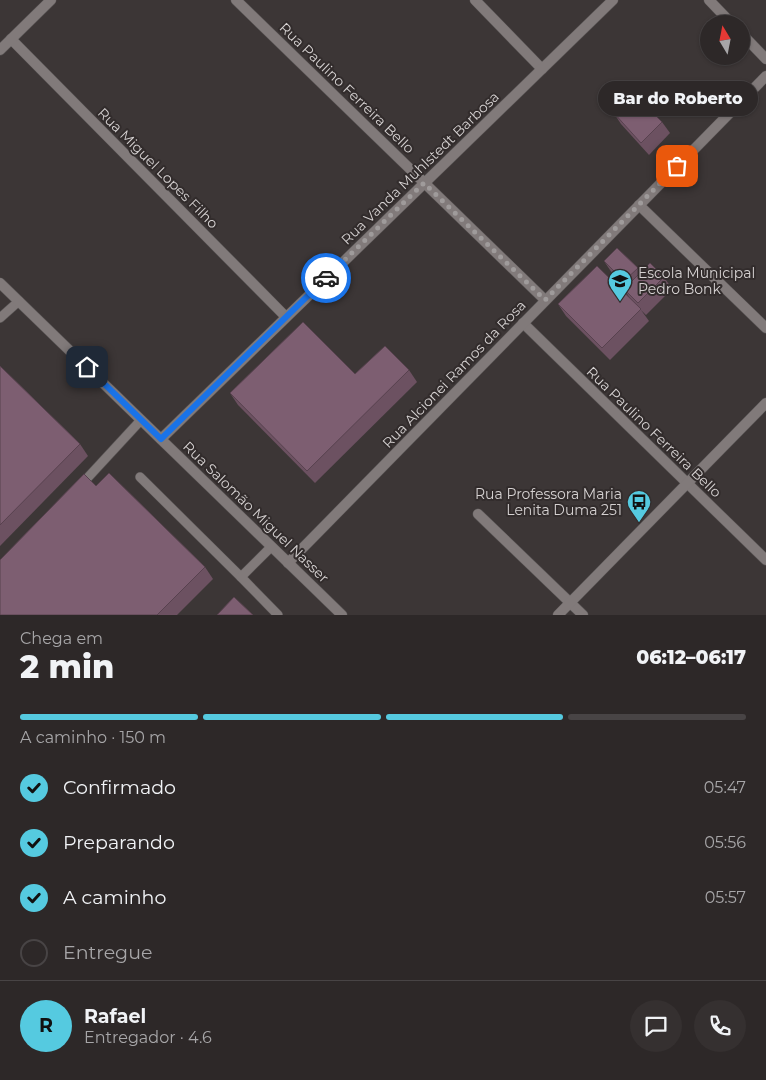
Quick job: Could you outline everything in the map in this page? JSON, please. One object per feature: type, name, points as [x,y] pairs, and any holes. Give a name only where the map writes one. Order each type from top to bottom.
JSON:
[{"type":"street","points":[[0,50],[51,0]]},
{"type":"street","name":"Rua Paulino Ferreira Bello","points":[[236,0],[545,300]]},
{"type":"street","points":[[475,0],[542,69]]},
{"type":"street","name":"Rua Vanda Muhlstedt Barbosa","points":[[161,439],[613,0]]},
{"type":"street","points":[[709,0],[723,15]]},
{"type":"street","name":"Rua Miguel Lopes Filho","points":[[11,39],[286,317]]},
{"type":"street","points":[[750,42],[766,59]]},
{"type":"street","name":"Rua Alcionei Ramos da Rosa","points":[[288,562],[766,76]]},
{"type":"street","points":[[639,205],[766,328]]},
{"type":"street","name":"Rua Salomão Miguel Nasser","points":[[0,283],[342,615]]},
{"type":"street","name":"Rua Paulino Ferreira Bello","points":[[523,323],[766,560]]},
{"type":"street","points":[[558,615],[766,403]]},
{"type":"street","points":[[478,514],[583,615]]},
{"type":"lane","points":[[0,318],[19,301]]},
{"type":"lane","points":[[74,492],[141,420]]},
{"type":"lane","points":[[140,477],[278,615]]},
{"type":"lane","points":[[241,577],[271,547]]},
{"type":"building","points":[[633,93],[662,122],[641,143],[613,112]]},
{"type":"building","points":[[617,248],[638,268],[624,281],[604,261]]},
{"type":"building","points":[[650,263],[664,277],[638,303],[624,289]]},
{"type":"building","points":[[597,266],[641,309],[602,348],[558,304]]},
{"type":"building","points":[[303,322],[355,374],[385,346],[409,370],[307,471],[230,393]]},
{"type":"building","points":[[0,366],[80,444],[0,525]]},
{"type":"building","points":[[109,473],[205,567],[157,615],[0,615],[0,560],[84,474],[96,486]]},
{"type":"building","points":[[234,597],[253,615],[217,615]]},
{"type":"way so far","points":[[326,278],[424,183],[545,300],[677,166]]},
{"type":"place","name":"Bar do Roberto","points":[[677,166]]},
{"type":"place","name":"Escola Municipal Pedro Bonk","points":[[620,302]]},
{"type":"place","name":"Rua Professora Maria Lenita Duma 251","points":[[639,523]]},
{"type":"route","points":[[87,367],[161,439],[326,278]]}]
